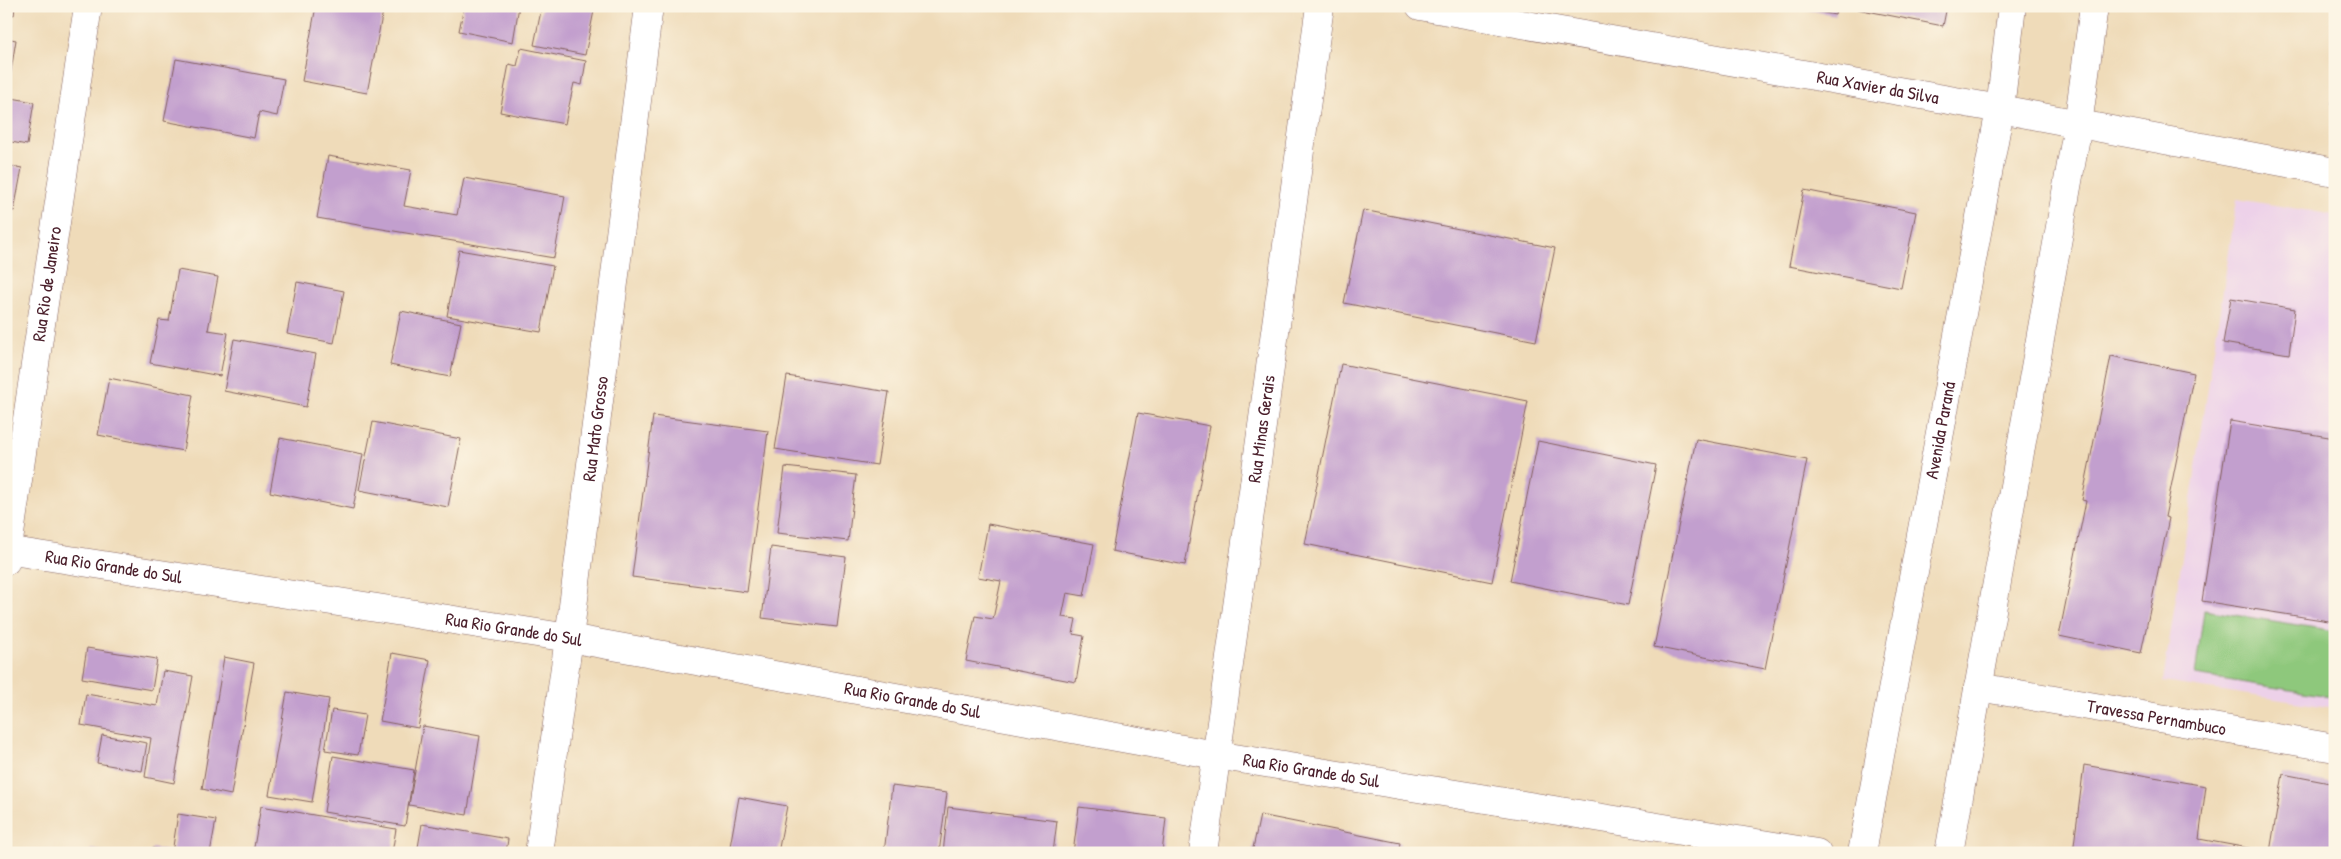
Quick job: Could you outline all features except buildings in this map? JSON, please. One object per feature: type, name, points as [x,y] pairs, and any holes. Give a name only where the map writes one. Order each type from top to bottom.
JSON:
[{"type":"street","name":"Rua Rio de Janeiro","points":[[7,554],[88,6]]},
{"type":"street","name":"Rua Mato Grosso","points":[[539,853],[569,638],[648,6]]},
{"type":"street","name":"Rua Minas Gerais","points":[[1203,853],[1320,6]]},
{"type":"street","name":"Rua Xavier da Silva","points":[[1420,6],[2000,109],[2335,172]]},
{"type":"street","name":"Avenida Paraná","points":[[1862,853],[2000,109],[2012,6]]},
{"type":"street","points":[[1949,853],[2078,125],[2094,6]]},
{"type":"street","name":"Rua Rio Grande do Sul","points":[[7,554],[569,638],[1216,755],[1817,853]]},
{"type":"street","name":"Travessa Pernambuco","points":[[1978,687],[2335,748]]},
{"type":"shaded area","points":[[2237,199],[2335,215],[2335,708],[2163,682]]},
{"type":"green space","points":[[2204,610],[2335,631],[2335,697],[2195,675]]}]
